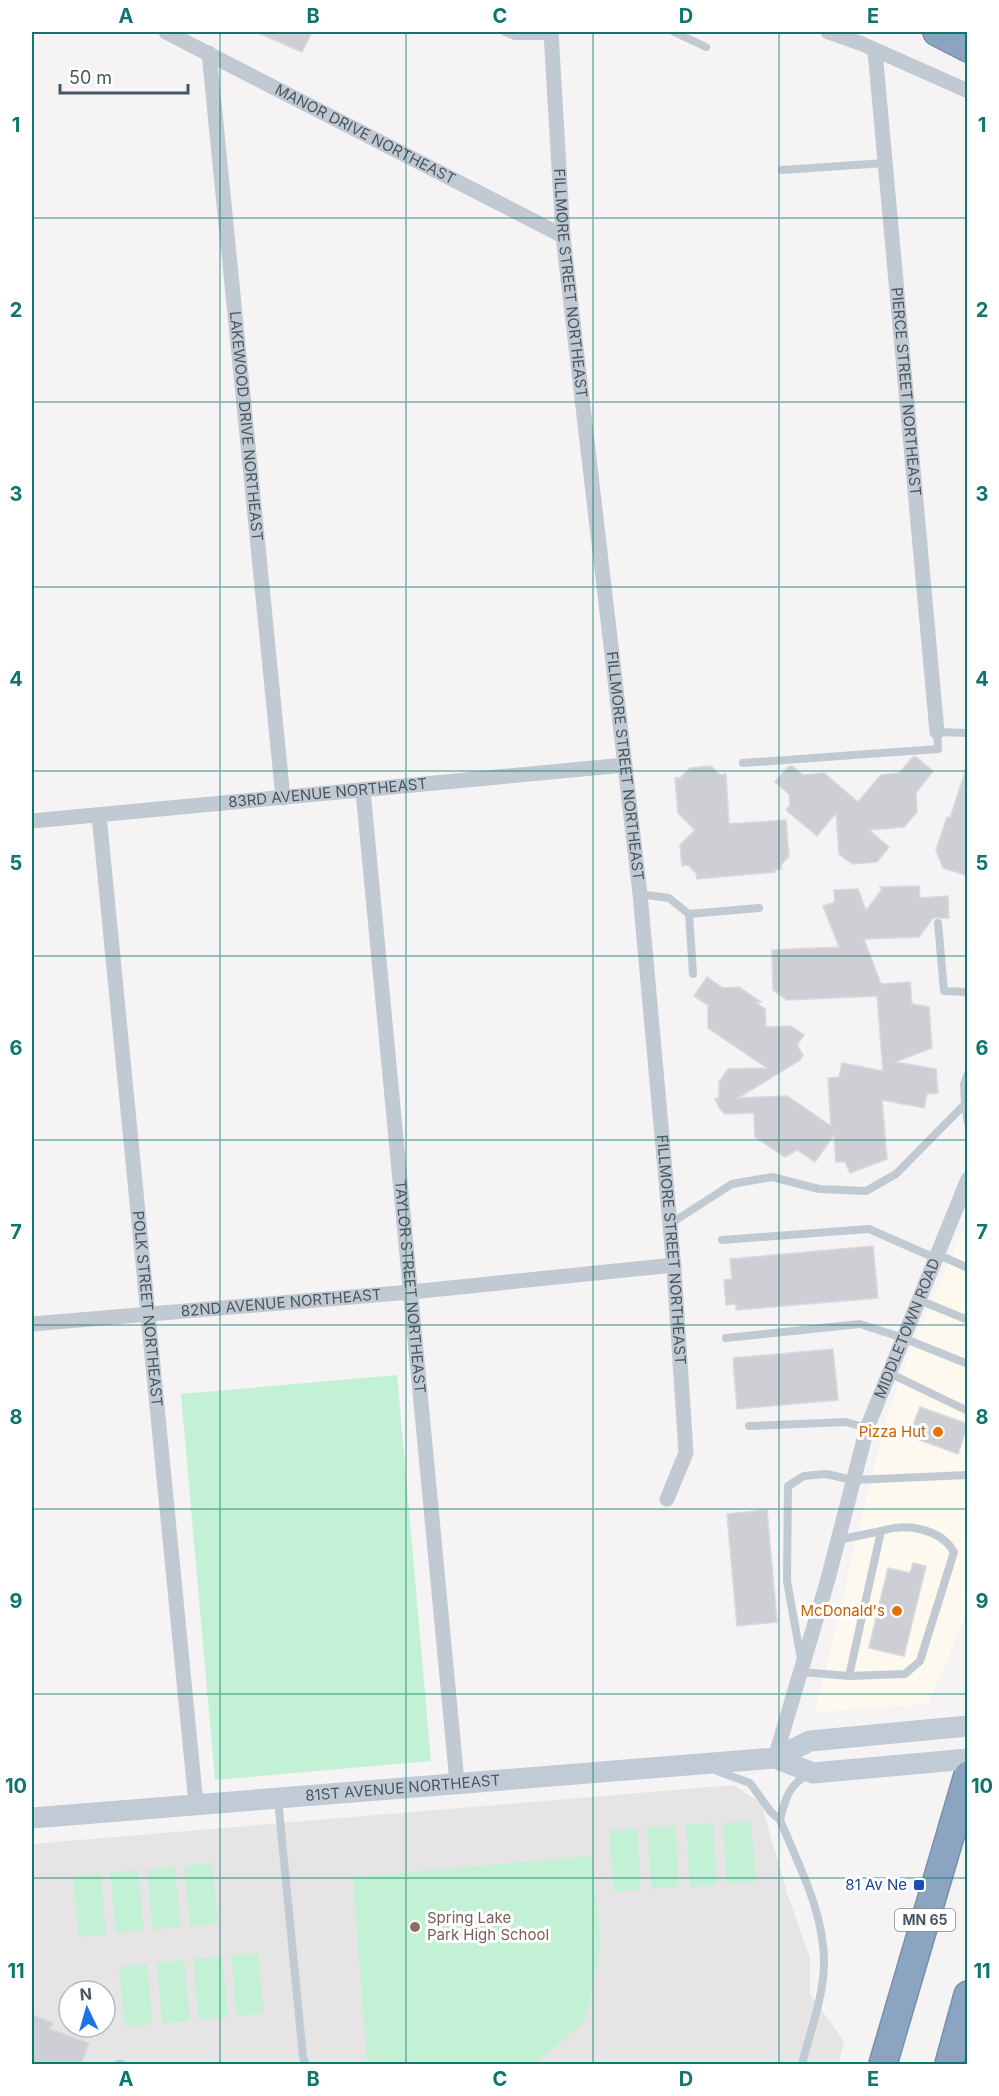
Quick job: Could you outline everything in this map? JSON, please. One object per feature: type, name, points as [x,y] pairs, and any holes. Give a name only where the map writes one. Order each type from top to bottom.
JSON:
[{"type":"highway","points":[[937,32],[968,48]]},
{"type":"highway","name":"MN 65","points":[[883,2064],[968,1775]]},
{"type":"highway","points":[[949,2064],[968,1995]]},
{"type":"street","name":"MANOR DRIVE NORTHEAST","points":[[166,32],[563,236]]},
{"type":"street","points":[[828,32],[968,91]]},
{"type":"street","name":"FILLMORE STREET NORTHEAST","points":[[551,34],[563,236],[640,894],[674,1265],[686,1453],[667,1499]]},
{"type":"street","name":"PIERCE STREET NORTHEAST","points":[[875,51],[937,732]]},
{"type":"street","name":"LAKEWOOD DRIVE NORTHEAST","points":[[209,53],[283,798]]},
{"type":"street","name":"83RD AVENUE NORTHEAST","points":[[32,821],[625,765]]},
{"type":"street","name":"TAYLOR STREET NORTHEAST","points":[[363,791],[457,1782]]},
{"type":"street","name":"POLK STREET NORTHEAST","points":[[99,815],[196,1804]]},
{"type":"street","name":"MIDDLETOWN ROAD","points":[[775,1758],[838,1540],[867,1428],[968,1179]]},
{"type":"street","name":"82ND AVENUE NORTHEAST","points":[[32,1324],[411,1292],[674,1265]]},
{"type":"street","name":"81ST AVENUE NORTHEAST","points":[[32,1818],[775,1758],[810,1741],[968,1726]]},
{"type":"street","name":"81ST AVENUE NORTHEAST","points":[[775,1758],[813,1773],[968,1758]]},
{"type":"lane","points":[[505,32],[515,36],[551,34]]},
{"type":"lane","points":[[674,32],[706,46]]},
{"type":"lane","points":[[782,170],[885,163]]},
{"type":"lane","points":[[743,764],[938,749],[937,732],[968,733]]},
{"type":"lane","points":[[640,894],[669,897],[689,914],[759,908]]},
{"type":"lane","points":[[689,914],[693,974]]},
{"type":"lane","points":[[938,923],[944,991],[968,992]]},
{"type":"lane","points":[[968,1073],[964,1084],[968,1123]]},
{"type":"lane","points":[[670,1224],[732,1184],[772,1177],[819,1188],[866,1191],[896,1174],[965,1104]]},
{"type":"lane","points":[[722,1240],[869,1229],[968,1268]]},
{"type":"lane","points":[[918,1299],[968,1320]]},
{"type":"lane","points":[[726,1338],[860,1324],[903,1338],[968,1364]]},
{"type":"lane","points":[[889,1373],[968,1411]]},
{"type":"lane","points":[[749,1426],[846,1422],[867,1428]]},
{"type":"lane","points":[[838,1540],[892,1528],[920,1528],[948,1541],[954,1552],[920,1661],[905,1674],[849,1676],[802,1669],[787,1581],[788,1486],[804,1476],[826,1474],[854,1480],[968,1475]]},
{"type":"lane","points":[[849,1676],[881,1532]]},
{"type":"lane","points":[[693,1765],[722,1772],[750,1783],[771,1812],[780,1820],[814,1905],[821,1934],[824,1964],[822,1988],[802,2064]]},
{"type":"lane","points":[[780,1820],[786,1798],[793,1785],[813,1773]]},
{"type":"lane","points":[[277,1797],[304,2064]]},
{"type":"shaded area","points":[[967,1221],[967,1611],[929,1704],[815,1712],[885,1422],[909,1354]]},
{"type":"shaded area","name":"Spring Lake Park High School","points":[[733,1785],[761,1803],[788,1896],[810,1958],[810,1994],[844,2041],[839,2064],[32,2064],[32,1844]]},
{"type":"green space","points":[[397,1375],[431,1761],[215,1780],[181,1394]]},
{"type":"green space","points":[[751,1821],[756,1882],[727,1884],[723,1823]]},
{"type":"green space","points":[[713,1823],[717,1885],[690,1887],[686,1825]]},
{"type":"green space","points":[[675,1826],[679,1887],[652,1889],[647,1828]]},
{"type":"green space","points":[[637,1829],[641,1890],[614,1892],[609,1831]]},
{"type":"green space","points":[[592,1856],[601,1948],[585,2021],[535,2064],[367,2064],[353,1877]]},
{"type":"green space","points":[[212,1863],[218,1923],[190,1926],[184,1866]]},
{"type":"green space","points":[[175,1867],[181,1927],[153,1930],[147,1870]]},
{"type":"green space","points":[[138,1870],[144,1931],[116,1933],[110,1873]]},
{"type":"green space","points":[[101,1874],[106,1935],[79,1937],[73,1877]]},
{"type":"green space","points":[[258,1953],[264,2013],[237,2016],[231,1956]]},
{"type":"green space","points":[[222,1956],[228,2017],[199,2020],[193,1959]]},
{"type":"green space","points":[[184,1960],[190,2021],[162,2023],[157,1963]]},
{"type":"green space","points":[[147,1964],[153,2024],[125,2027],[119,1967]]},
{"type":"building","points":[[256,32],[312,32],[302,52]]},
{"type":"building","points":[[913,757],[933,771],[916,793],[917,812],[904,827],[869,830],[889,847],[877,862],[852,864],[839,854],[836,813],[817,836],[786,810],[790,805],[789,794],[775,782],[789,766],[803,775],[824,773],[858,802],[881,775],[899,773]]},
{"type":"building","points":[[711,766],[720,775],[726,774],[729,824],[786,820],[789,856],[781,865],[781,869],[775,872],[697,879],[696,873],[688,865],[682,866],[680,845],[695,830],[678,813],[675,778],[680,778],[690,768]]},
{"type":"building","points":[[965,772],[968,773],[968,876],[943,868],[936,850],[947,817],[950,818]]},
{"type":"building","points":[[919,886],[920,898],[948,896],[949,918],[933,918],[919,937],[864,939],[881,984],[910,982],[912,1004],[929,1007],[932,1048],[895,1062],[936,1069],[938,1093],[927,1094],[924,1108],[882,1100],[887,1159],[850,1173],[845,1162],[836,1162],[834,1135],[815,1162],[797,1150],[785,1157],[755,1137],[754,1113],[725,1114],[720,1109],[715,1099],[719,1098],[719,1082],[728,1069],[767,1068],[708,1028],[708,1005],[694,996],[707,977],[723,988],[739,987],[761,1002],[755,1002],[765,1009],[766,1027],[791,1026],[804,1035],[797,1045],[803,1055],[800,1060],[738,1098],[787,1096],[831,1126],[828,1078],[839,1077],[842,1063],[883,1071],[877,996],[787,1000],[773,990],[772,950],[839,947],[823,906],[835,902],[834,890],[858,889],[866,911],[882,889],[880,887]]},
{"type":"building","points":[[873,1246],[878,1298],[736,1310],[736,1304],[726,1305],[724,1280],[732,1279],[730,1259]]},
{"type":"building","points":[[833,1349],[838,1400],[737,1409],[733,1358]]},
{"type":"building","name":"Pizza Hut","points":[[920,1407],[968,1424],[958,1454],[909,1436]]},
{"type":"building","points":[[767,1510],[777,1622],[737,1626],[727,1514]]},
{"type":"building","name":"McDonald's","points":[[913,1563],[926,1566],[904,1656],[869,1648],[888,1568],[910,1573]]},
{"type":"building","points":[[32,2015],[53,2023],[50,2029],[57,2032],[57,2039],[78,2039],[89,2043],[81,2064],[32,2064]]},
{"type":"place","name":"Pizza Hut","points":[[938,1432]]},
{"type":"place","name":"McDonald's","points":[[897,1611]]},
{"type":"place","name":"81 Av Ne","points":[[919,1885]]},
{"type":"place","name":"Spring Lake Park High School","points":[[415,1927]]}]
